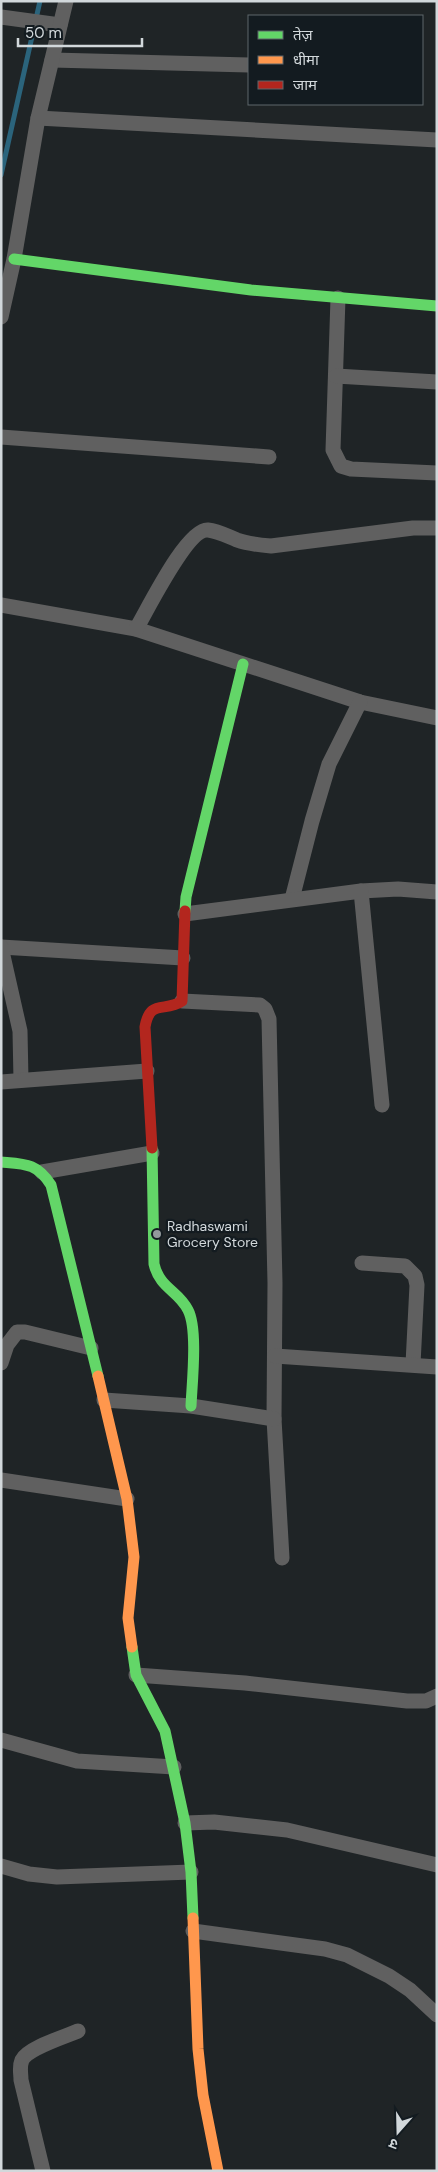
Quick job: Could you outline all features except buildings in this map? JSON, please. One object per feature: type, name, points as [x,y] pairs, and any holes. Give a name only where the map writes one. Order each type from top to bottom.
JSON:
[{"type":"street","points":[[1,317],[14,259],[38,118],[66,1]]},
{"type":"street","points":[[1,17],[60,25]]},
{"type":"street","points":[[52,60],[248,66]]},
{"type":"street","points":[[38,118],[437,140]]},
{"type":"street","points":[[14,259],[241,289],[437,306]]},
{"type":"street","points":[[338,298],[333,450],[341,466],[351,470],[437,473]]},
{"type":"street","points":[[336,376],[437,382]]},
{"type":"street","points":[[1,436],[269,458]]},
{"type":"street","points":[[136,629],[184,547],[204,530],[215,531],[255,545],[271,546],[413,528],[437,528]]},
{"type":"street","points":[[1,605],[136,629],[360,702],[437,718]]},
{"type":"street","points":[[191,1406],[192,1331],[190,1314],[186,1306],[169,1292],[160,1280],[154,1265],[152,1154],[146,1025],[151,1011],[157,1007],[178,1005],[182,1001],[184,992],[183,958],[186,896],[243,664]]},
{"type":"street","points":[[292,899],[329,764],[360,702]]},
{"type":"street","points":[[185,914],[361,891],[398,889],[437,892]]},
{"type":"street","points":[[361,891],[382,1105]]},
{"type":"street","points":[[21,1080],[20,1031],[1,947],[183,958]]},
{"type":"street","points":[[182,1001],[260,1005],[265,1009],[269,1019],[275,1283],[274,1419],[282,1558]]},
{"type":"street","points":[[1,1082],[147,1071]]},
{"type":"street","points":[[42,1172],[152,1154]]},
{"type":"street","points":[[1,1162],[29,1164],[38,1168],[51,1185],[127,1500],[134,1557],[128,1618],[136,1675],[165,1731],[185,1823],[191,1872],[197,2032],[203,2095],[218,2171]]},
{"type":"street","points":[[362,1263],[405,1266],[415,1276],[413,1364]]},
{"type":"street","points":[[1,1364],[7,1345],[17,1332],[26,1332],[91,1348]]},
{"type":"street","points":[[275,1356],[437,1367]]},
{"type":"street","points":[[104,1400],[191,1406],[274,1419]]},
{"type":"street","points":[[1,1480],[127,1500]]},
{"type":"street","points":[[136,1675],[245,1683],[407,1701],[426,1701],[437,1696]]},
{"type":"street","points":[[1,1740],[77,1761],[174,1767]]},
{"type":"street","points":[[185,1823],[214,1822],[287,1830],[437,1866]]},
{"type":"street","points":[[1,1866],[29,1874],[57,1877],[191,1872]]},
{"type":"street","points":[[192,1931],[325,1949],[347,1955],[389,1976],[410,1990],[437,2015]]},
{"type":"street","points":[[43,2171],[21,2080],[20,2068],[26,2055],[78,2031]]},
{"type":"waterway","points":[[1,175],[40,1]]},
{"type":"traffic: fast","points":[[14,259],[251,290],[437,306]]},
{"type":"traffic: fast","points":[[185,911],[186,897],[243,664]]},
{"type":"traffic: fast","points":[[152,1148],[154,1264],[160,1279],[184,1303],[191,1319],[194,1343],[191,1406]]},
{"type":"traffic: fast","points":[[1,1162],[30,1166],[41,1172],[51,1185],[98,1376]]},
{"type":"traffic: fast","points":[[132,1647],[136,1675],[165,1731],[185,1823],[191,1872],[193,1918]]},
{"type":"traffic: slow","points":[[98,1376],[127,1499],[134,1557],[128,1618],[132,1647]]},
{"type":"traffic: slow","points":[[193,1918],[198,2049],[203,2095],[218,2171]]},
{"type":"traffic: jam","points":[[152,1148],[145,1027],[147,1018],[154,1009],[170,1006],[182,1001],[185,911]]},
{"type":"place","name":"Radhaswami Grocery Store","points":[[157,1234]]}]
